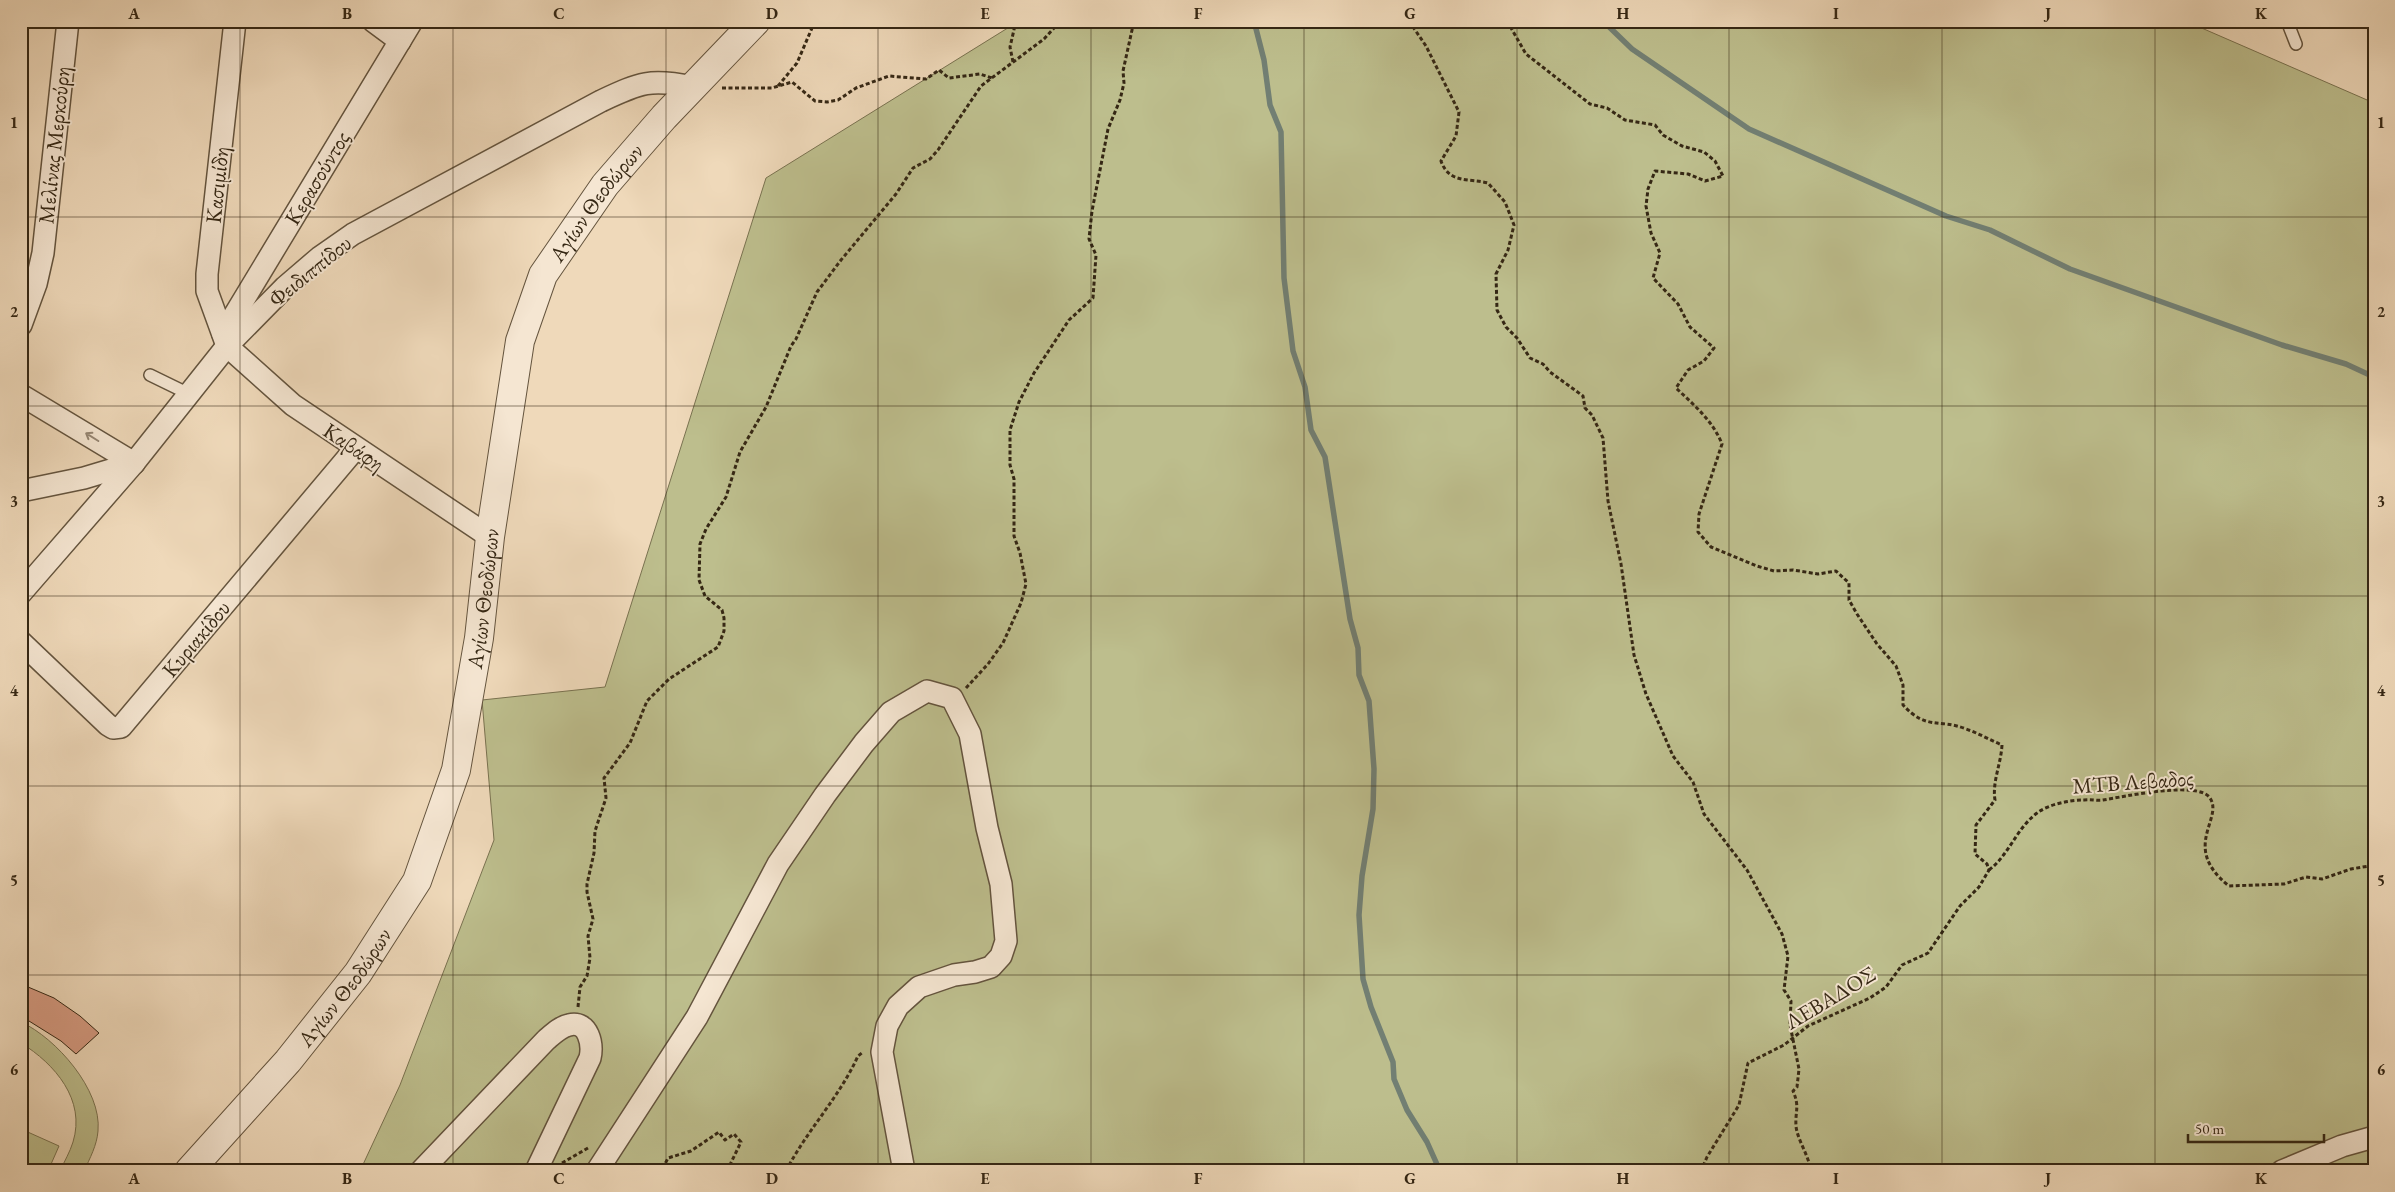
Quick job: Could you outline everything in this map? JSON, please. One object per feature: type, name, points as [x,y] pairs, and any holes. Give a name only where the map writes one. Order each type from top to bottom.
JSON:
[{"type":"street","name":"Μελίνας Μερκούρη","points":[[21,325],[36,284],[42,253],[68,21]]},
{"type":"street","name":"Κασιμίδη","points":[[225,340],[207,291],[235,21]]},
{"type":"street","points":[[372,21],[400,41]]},
{"type":"street","name":"Κερασούντος","points":[[225,340],[412,21]]},
{"type":"street","name":"Αγίων Θεοδώρων","points":[[189,1171],[288,1061],[358,973],[417,881],[456,770],[479,638],[490,537],[520,341],[543,275],[605,185],[695,85],[756,21]]},
{"type":"street","name":"Φειδιππίδου","points":[[21,593],[134,463],[189,394],[225,340],[320,257],[353,234],[539,132],[636,85],[665,81],[695,85]]},
{"type":"street","name":"Καβάφη","points":[[225,340],[293,405],[490,537]]},
{"type":"street","points":[[21,395],[134,463]]},
{"type":"street","name":"Κυριακίδου","points":[[21,642],[108,725],[113,728],[121,727],[356,449]]},
{"type":"street","points":[[21,491],[84,478],[134,463]]},
{"type":"street","points":[[597,1171],[697,1017],[778,864],[864,743],[891,712],[927,691],[952,698],[970,734],[987,828],[1001,884],[1006,941],[1001,956],[991,967],[975,972],[954,975],[919,988],[898,1006],[886,1026],[882,1052],[904,1171]]},
{"type":"street","points":[[421,1171],[546,1040],[560,1028],[572,1024],[582,1027],[589,1036],[592,1047],[590,1058],[538,1168]]},
{"type":"street","points":[[2282,1171],[2342,1146],[2374,1137]]},
{"type":"lane","points":[[2287,21],[2296,44]]},
{"type":"lane","points":[[150,375],[189,394]]},
{"type":"path","points":[[778,87],[797,63],[815,21]]},
{"type":"path","points":[[1013,62],[1010,46],[1016,21]]},
{"type":"path","points":[[582,1027],[578,1000],[580,987],[587,976],[590,958],[588,936],[593,919],[587,884],[594,853],[595,831],[606,798],[604,778],[627,748],[647,701],[669,679],[718,647],[725,625],[722,610],[705,596],[698,580],[702,537],[726,497],[740,452],[766,408],[791,346],[817,292],[873,219],[896,194],[914,168],[930,159],[938,150],[981,86],[1044,39],[1054,28],[1066,21]]},
{"type":"path","points":[[952,698],[959,694],[988,664],[1002,642],[1021,603],[1026,584],[1020,553],[1014,536],[1014,479],[1010,465],[1010,430],[1019,402],[1034,373],[1069,320],[1093,298],[1096,255],[1089,239],[1092,211],[1108,128],[1120,100],[1124,83],[1123,71],[1134,21]]},
{"type":"path","points":[[1409,21],[1426,46],[1459,112],[1456,136],[1441,161],[1444,170],[1453,178],[1488,183],[1506,202],[1514,225],[1508,250],[1496,274],[1497,310],[1506,327],[1517,338],[1530,358],[1543,364],[1556,377],[1563,379],[1584,396],[1585,408],[1592,415],[1603,438],[1608,501],[1621,564],[1634,655],[1651,709],[1674,756],[1693,782],[1704,814],[1747,870],[1782,934],[1788,956],[1784,990],[1791,1001],[1790,1025],[1799,1069],[1797,1087],[1793,1091],[1798,1108],[1796,1127],[1809,1158],[1811,1171]]},
{"type":"path","points":[[1507,21],[1526,54],[1590,104],[1607,108],[1625,120],[1656,125],[1669,139],[1682,146],[1704,152],[1715,161],[1723,176],[1705,182],[1688,174],[1655,171],[1648,188],[1646,206],[1651,233],[1660,253],[1653,278],[1678,304],[1690,326],[1714,348],[1704,361],[1688,370],[1676,388],[1705,416],[1717,432],[1722,444],[1699,514],[1698,532],[1710,547],[1757,566],[1774,570],[1793,570],[1818,574],[1836,571],[1849,583],[1849,600],[1864,627],[1896,666],[1902,685],[1903,705],[1911,714],[1926,723],[1966,729],[2002,745],[2001,762],[1993,788],[1995,800],[1976,825],[1975,854],[1987,864],[1988,870]]},
{"type":"path","points":[[695,85],[726,89],[778,87],[792,82],[815,101],[827,102],[838,100],[856,88],[889,76],[926,79],[939,70],[949,78],[980,74],[992,78]]},
{"type":"path","name":"ΜΤΒ Λεβαδος","points":[[1988,870],[1998,863],[2016,834],[2038,812],[2072,801],[2099,801],[2147,792],[2192,791],[2204,792],[2211,799],[2213,808],[2205,836],[2206,859],[2217,877],[2229,886],[2284,884],[2306,877],[2322,879],[2351,869],[2369,866],[2374,869]]},
{"type":"path","name":"ΛΕΒΑΔΟΣ","points":[[1702,1171],[1707,1157],[1739,1105],[1748,1063],[1784,1045],[1808,1026],[1870,998],[1886,987],[1902,965],[1928,953],[1960,906],[1979,887],[1988,870]]},
{"type":"path","points":[[786,1171],[795,1153],[848,1077],[858,1056],[885,1035]]},
{"type":"path","points":[[642,1171],[664,1166],[668,1158],[691,1151],[719,1132],[725,1140],[734,1134],[741,1142],[726,1171]]},
{"type":"path","points":[[538,1168],[562,1164],[594,1144],[617,1140]]},
{"type":"green space","points":[[1019,21],[2180,21],[2197,26],[2374,103],[2374,1171],[360,1171],[400,1085],[494,840],[482,700],[605,687],[766,178]]},
{"type":"green space","points":[[21,1022],[35,1030],[62,1053],[85,1083],[93,1099],[98,1131],[95,1146],[84,1171],[60,1171],[73,1142],[76,1127],[75,1112],[65,1085],[56,1072],[21,1043]]},
{"type":"green space","points":[[21,1129],[59,1146],[48,1171],[21,1171]]},
{"type":"building","points":[[21,984],[54,998],[80,1016],[99,1033],[76,1054],[61,1041],[21,1016]]},
{"type":"waterway","points":[[1254,21],[1264,60],[1270,105],[1281,132],[1284,278],[1293,351],[1305,387],[1311,430],[1325,457],[1350,619],[1358,648],[1359,675],[1369,701],[1374,769],[1373,809],[1362,876],[1359,915],[1363,979],[1371,1007],[1393,1062],[1394,1079],[1407,1110],[1427,1142],[1440,1171]]},
{"type":"waterway","points":[[1603,21],[1632,49],[1749,129],[1946,216],[1990,230],[2070,269],[2282,345],[2346,364],[2374,377]]}]
